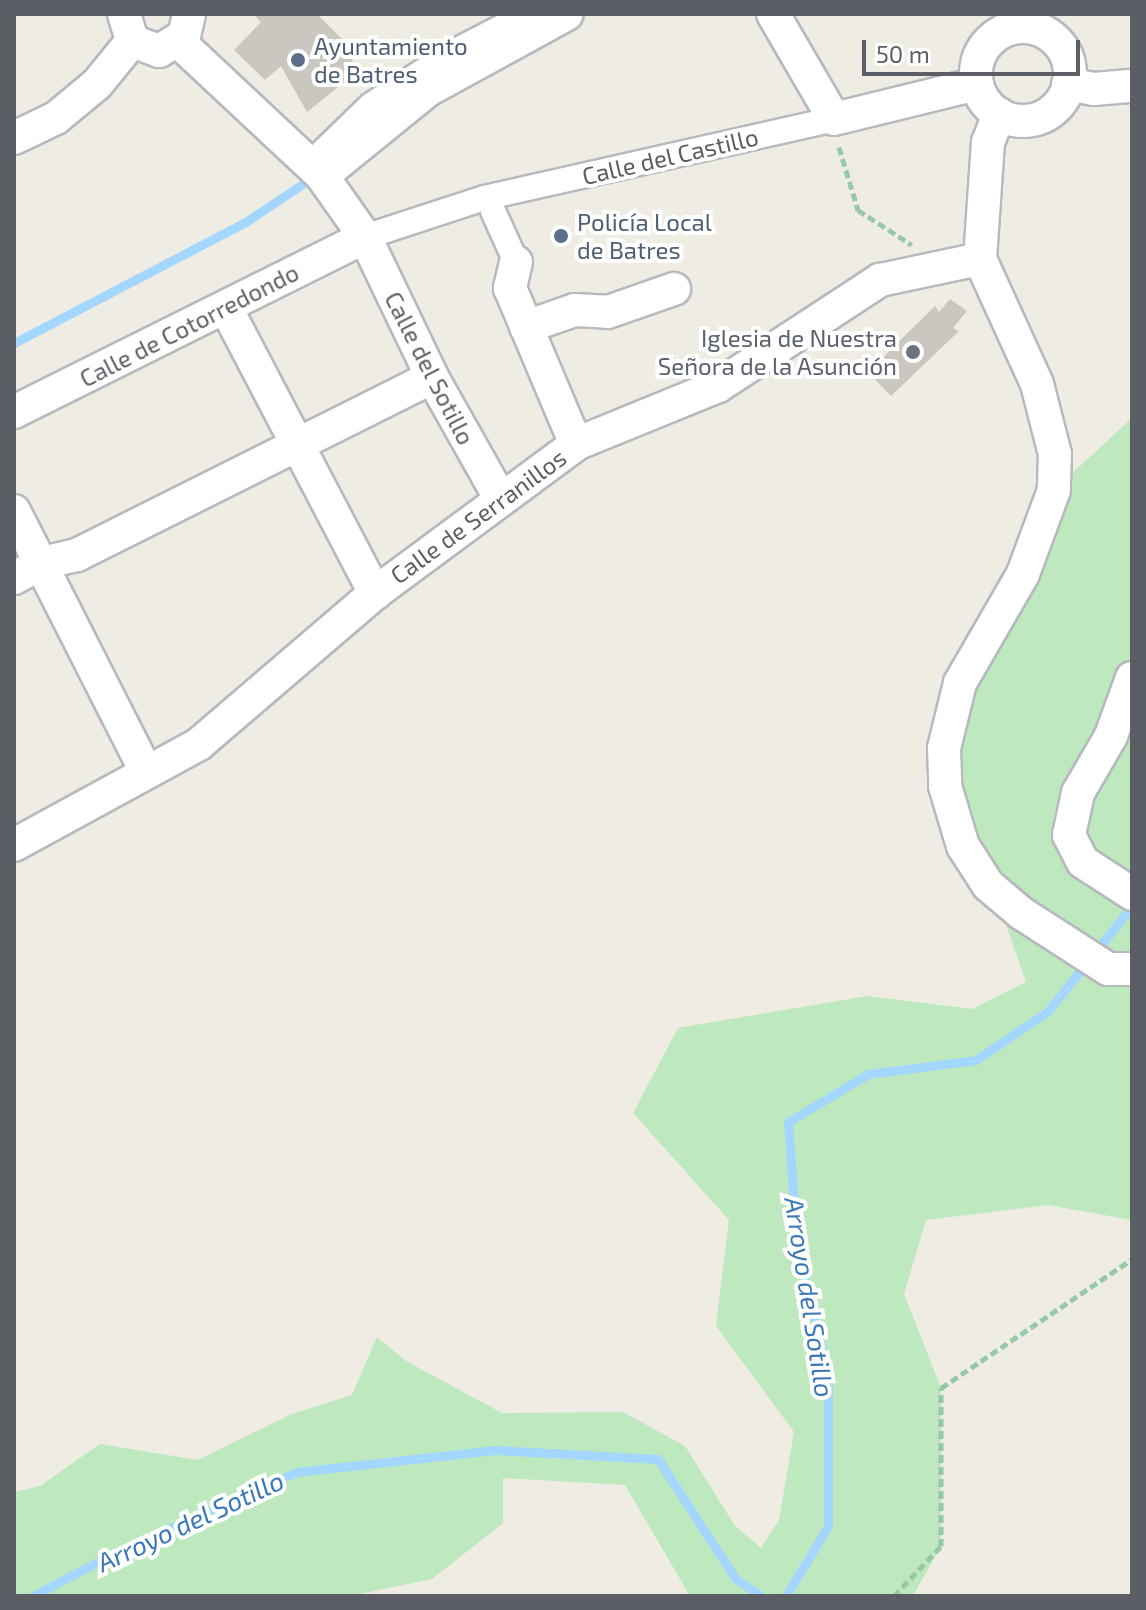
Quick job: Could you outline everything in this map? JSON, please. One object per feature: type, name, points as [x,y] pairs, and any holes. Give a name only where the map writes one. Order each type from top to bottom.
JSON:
[{"type":"street","points":[[316,171],[371,105],[448,55],[527,14]]},
{"type":"street","points":[[316,171],[428,90],[567,14]]},
{"type":"street","points":[[773,14],[834,119]]},
{"type":"street","points":[[1000,22],[1030,27],[1053,38],[1067,59],[1068,84],[1063,98],[1041,117],[1013,119],[999,114],[977,84],[978,58],[1000,22]]},
{"type":"street","points":[[14,138],[56,118],[97,84],[128,27],[159,51],[184,28]]},
{"type":"street","name":"Calle del Sotillo","points":[[184,28],[316,171],[365,237],[432,377],[499,496]]},
{"type":"street","name":"Calle del Castillo","points":[[365,237],[484,198],[977,84]]},
{"type":"street","points":[[1068,84],[1094,89],[1132,86]]},
{"type":"street","points":[[999,114],[988,142],[980,259],[1037,384],[1055,454],[1054,490],[1023,574],[960,683],[946,737],[945,786],[953,821],[977,872],[1021,913],[1067,943],[1120,969]]},
{"type":"street","points":[[493,211],[516,262],[510,288],[576,444]]},
{"type":"street","name":"Calle de Cotorredondo","points":[[14,412],[365,237]]},
{"type":"street","name":"Calle de Serranillos","points":[[14,845],[199,744],[375,593],[499,496],[576,444],[718,386],[880,280],[980,259]]},
{"type":"street","points":[[526,327],[575,310],[608,312],[674,289]]},
{"type":"street","points":[[226,308],[375,593]]},
{"type":"street","points":[[28,570],[77,555],[294,443],[432,377]]},
{"type":"street","points":[[14,511],[28,570],[146,771]]},
{"type":"street","points":[[1122,890],[1078,854],[1069,835],[1070,820],[1085,775],[1111,736],[1132,678]]},
{"type":"path","points":[[834,119],[858,210],[910,241],[925,271]]},
{"type":"path","points":[[894,1596],[941,1546],[941,1388],[1132,1259]]},
{"type":"green space","points":[[1132,418],[1132,1220],[1048,1205],[926,1220],[904,1294],[941,1388],[941,1546],[913,1596],[690,1596],[625,1485],[503,1478],[503,1523],[432,1579],[350,1596],[14,1596],[14,1492],[40,1486],[100,1444],[198,1460],[292,1414],[352,1395],[377,1337],[406,1361],[502,1413],[623,1412],[685,1446],[735,1526],[761,1548],[779,1520],[794,1432],[716,1326],[729,1220],[633,1113],[678,1028],[867,996],[972,1009],[1026,982],[944,748],[1054,490]]},
{"type":"building","name":"Ayuntamiento de Batres","points":[[253,14],[317,14],[341,38],[358,71],[307,112],[281,66],[265,80],[234,50],[261,22]]},
{"type":"building","name":"Iglesia de Nuestra Señora de la Asunción","points":[[950,299],[967,311],[953,328],[959,331],[891,396],[868,372],[935,306],[939,312]]},
{"type":"waterway","points":[[14,343],[244,223],[301,185]]},
{"type":"waterway","name":"Arroyo del Sotillo","points":[[786,1596],[828,1526],[828,1375],[797,1247],[788,1122],[868,1074],[976,1060],[1048,1011],[1132,906]]},
{"type":"waterway","name":"Arroyo del Sotillo","points":[[33,1596],[118,1551],[296,1472],[496,1450],[658,1459],[735,1578],[761,1596]]},
{"type":"place","name":"Ayuntamiento de Batres","points":[[298,60]]},
{"type":"place","name":"Policía Local de Batres","points":[[561,236]]},
{"type":"place","name":"Iglesia de Nuestra Señora de la Asunción","points":[[913,352]]}]
